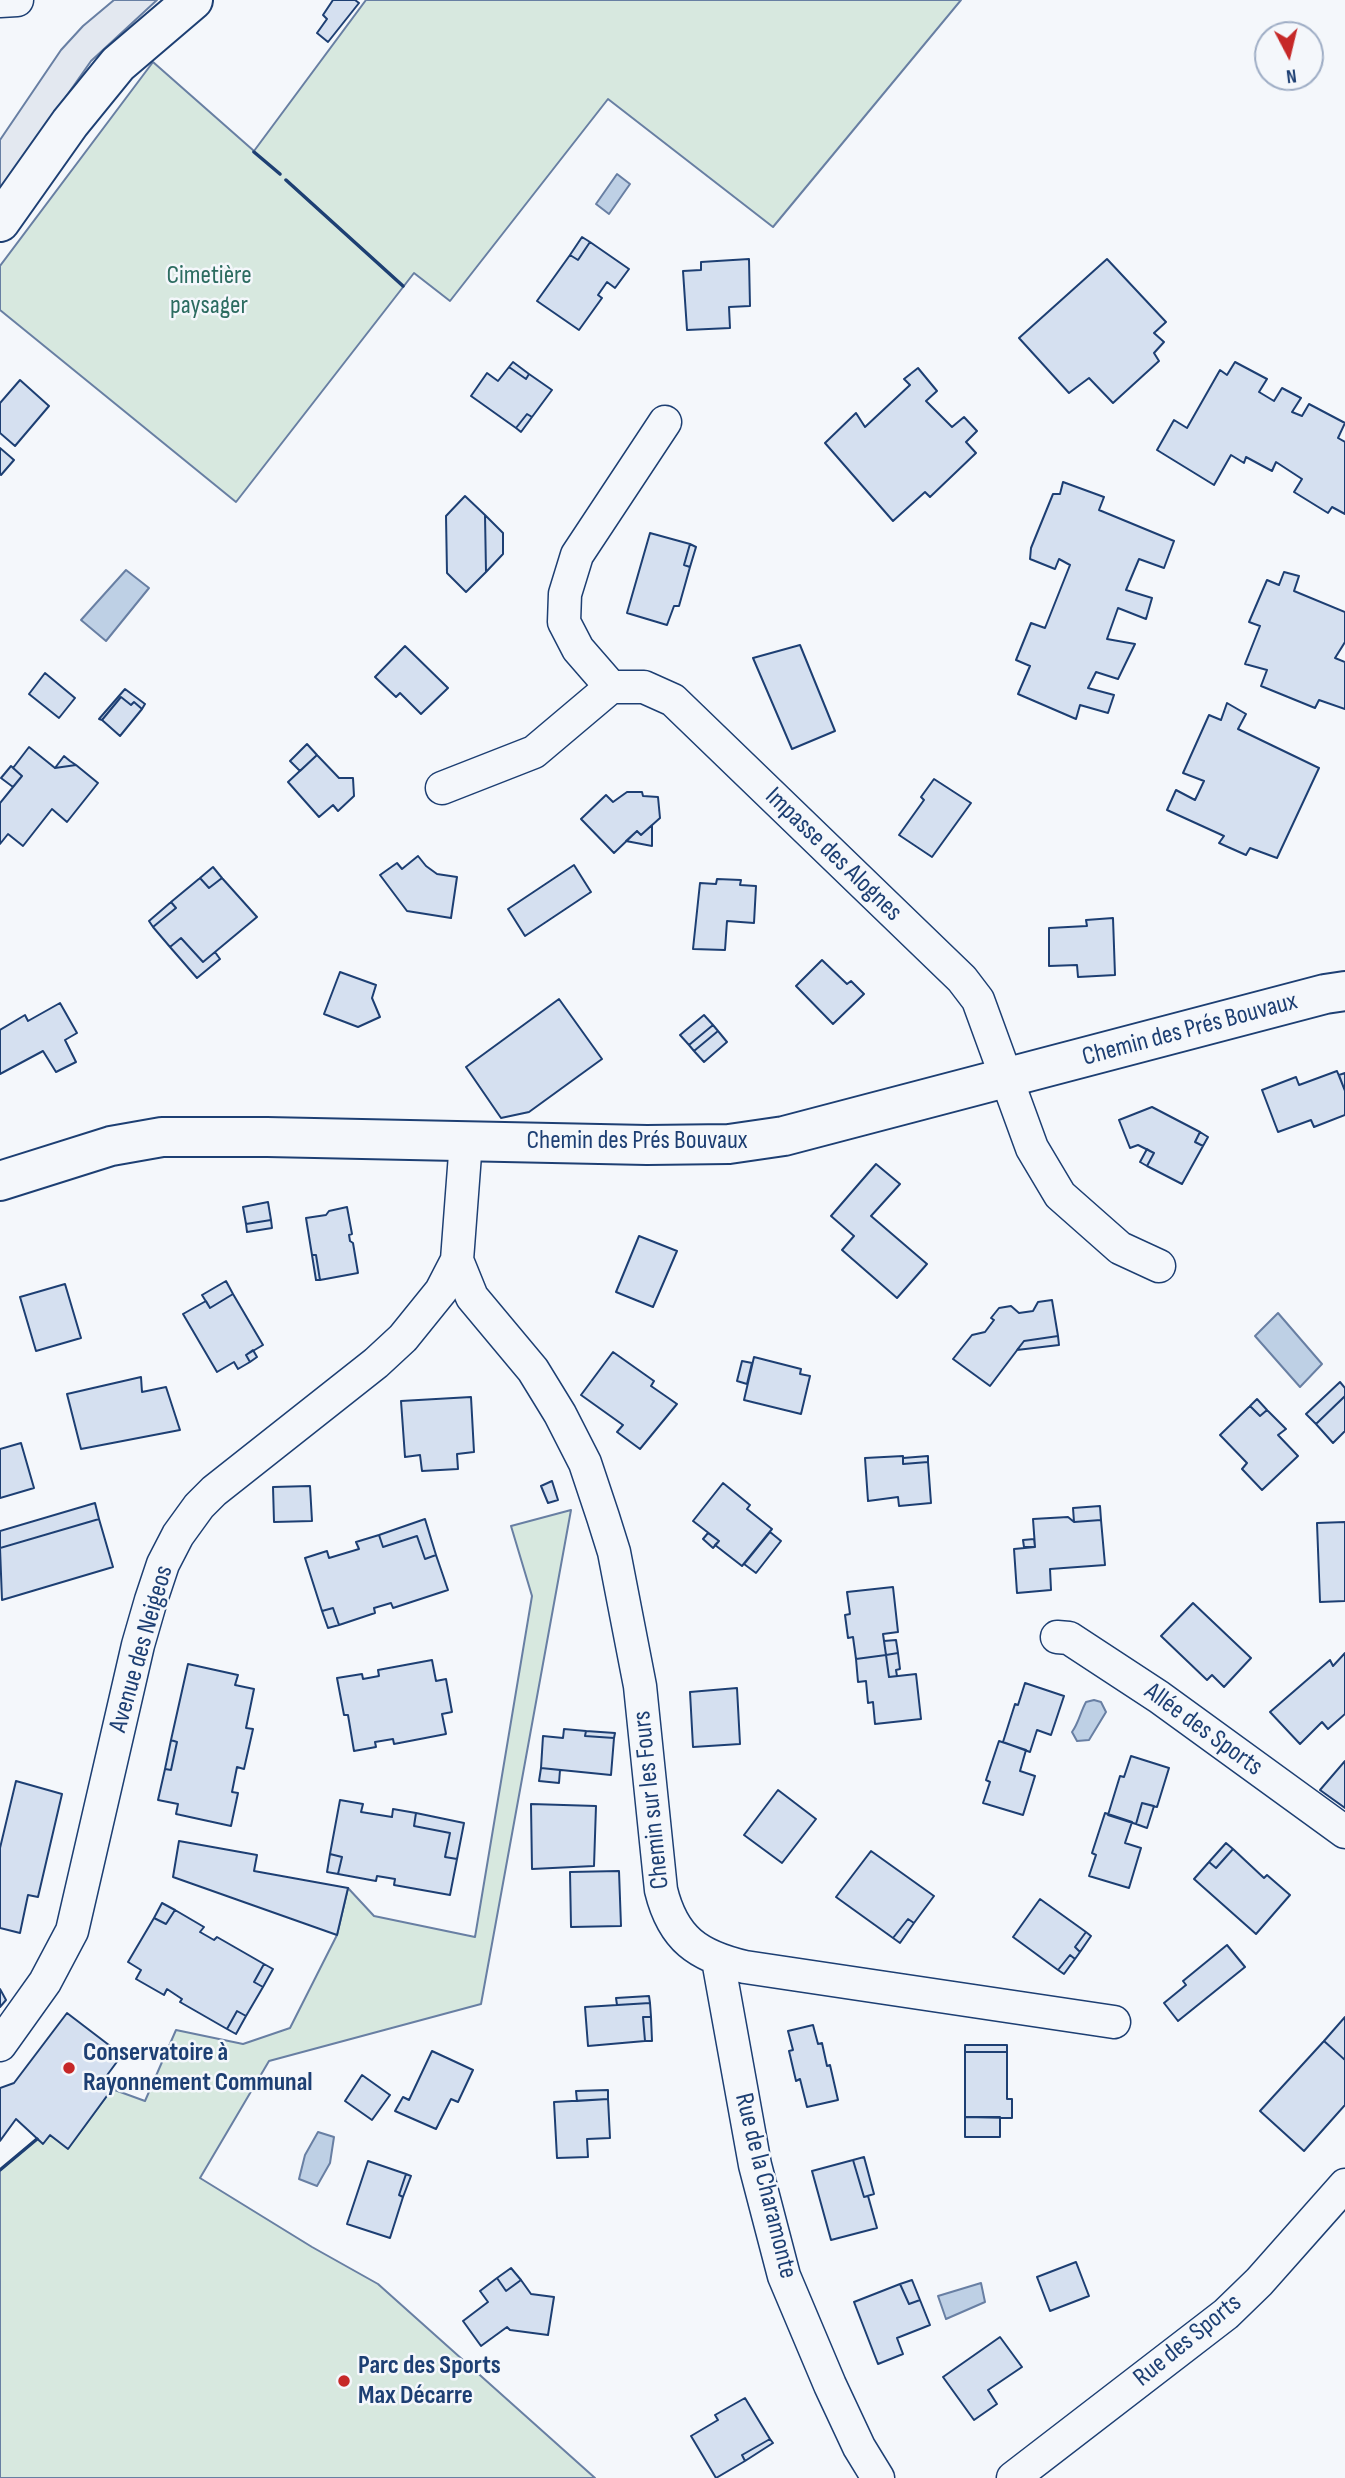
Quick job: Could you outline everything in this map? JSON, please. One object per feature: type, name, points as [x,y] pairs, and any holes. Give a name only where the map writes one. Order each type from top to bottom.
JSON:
[{"type":"street","points":[[0,1],[17,0]]},
{"type":"street","points":[[0,222],[70,123],[110,74],[193,0]]},
{"type":"street","points":[[443,788],[534,752],[611,687],[578,649],[564,622],[565,594],[577,555],[665,422]]},
{"type":"street","name":"Impasse des Alognes","points":[[611,687],[644,687],[673,700],[962,979],[978,1000],[1032,1148],[1060,1195],[1120,1248],[1159,1266]]},
{"type":"street","name":"Chemin des Prés Bouvaux","points":[[0,1181],[111,1146],[162,1137],[633,1145],[729,1144],[784,1136],[1325,994],[1345,991]]},
{"type":"street","name":"Avenue des Neigeos","points":[[0,2045],[45,1982],[72,1931],[138,1645],[163,1564],[178,1535],[199,1506],[214,1491],[376,1363],[403,1338],[441,1291],[457,1260],[466,1141]]},
{"type":"street","name":"Chemin sur les Fours","points":[[457,1260],[472,1297],[533,1370],[560,1414],[585,1464],[614,1552],[640,1686],[661,1890],[666,1910],[695,1948],[718,1961],[745,1968],[1114,2022]]},
{"type":"street","name":"Allée des Sports","points":[[1058,1637],[1069,1638],[1159,1697],[1345,1832]]},
{"type":"street","name":"Rue de la Charamonte","points":[[718,1961],[755,2165],[784,2276],[830,2385],[859,2447],[878,2478]]},
{"type":"street","name":"Rue des Sports","points":[[1013,2478],[1226,2314],[1259,2282],[1345,2185]]},
{"type":"green space","name":"Cimetière paysager","points":[[366,0],[961,0],[773,227],[608,99],[450,301],[414,273],[236,502],[0,310],[0,266],[153,62],[254,151]]},
{"type":"green space","points":[[571,1510],[481,2004],[269,2061],[200,2178],[378,2284],[595,2478],[0,2478],[0,2170],[37,2139],[43,2143],[50,2135],[68,2148],[112,2089],[145,2101],[176,2030],[243,2044],[290,2028],[337,1935],[348,1888],[374,1916],[475,1937],[532,1596],[511,1526]]},
{"type":"shaded area","points":[[114,0],[157,0],[91,61],[0,191],[0,140],[61,50],[83,26]]},
{"type":"water","points":[[617,174],[630,184],[609,214],[596,204]]},
{"type":"water","points":[[126,570],[149,588],[106,641],[81,620]]},
{"type":"water","points":[[1278,1313],[1322,1364],[1300,1387],[1255,1336]]},
{"type":"water","points":[[1086,1702],[1101,1702],[1106,1712],[1089,1740],[1077,1741],[1072,1732]]},
{"type":"water","points":[[318,2132],[334,2137],[330,2163],[317,2186],[299,2179],[305,2155]]},
{"type":"water","points":[[981,2283],[985,2302],[946,2319],[938,2296]]},
{"type":"building","points":[[333,0],[355,0],[359,3],[328,42],[317,33],[327,19],[323,15]]},
{"type":"building","points":[[582,237],[590,242],[578,260],[570,255]]},
{"type":"building","points":[[590,242],[629,269],[615,288],[607,282],[598,295],[602,298],[579,330],[537,301],[570,255],[578,260]]},
{"type":"building","points":[[749,259],[750,306],[729,307],[730,328],[687,330],[683,271],[701,270],[701,262]]},
{"type":"building","points":[[1107,259],[1166,322],[1154,333],[1164,342],[1154,353],[1159,361],[1113,403],[1089,378],[1069,393],[1019,338]]},
{"type":"building","points":[[513,362],[529,374],[526,379],[509,367]]},
{"type":"building","points":[[1235,362],[1267,379],[1259,392],[1274,401],[1282,388],[1301,398],[1292,412],[1302,416],[1309,404],[1345,423],[1338,438],[1345,442],[1345,514],[1332,507],[1328,513],[1294,492],[1302,479],[1276,462],[1272,471],[1246,457],[1244,463],[1231,455],[1214,485],[1157,450],[1174,420],[1187,428],[1220,370],[1227,375]]},
{"type":"building","points":[[509,367],[526,379],[529,374],[552,390],[532,417],[527,414],[516,428],[471,396],[487,373],[498,381]]},
{"type":"building","points":[[918,368],[937,391],[926,401],[952,427],[964,417],[977,431],[966,442],[976,453],[930,497],[925,492],[893,521],[825,443],[856,413],[865,427],[910,385],[904,379]]},
{"type":"building","points":[[20,380],[49,406],[15,446],[0,433],[0,403]]},
{"type":"building","points":[[527,414],[532,417],[521,432],[516,428]]},
{"type":"building","points":[[0,448],[14,460],[1,475],[0,474]]},
{"type":"building","points":[[1063,482],[1104,497],[1099,510],[1174,541],[1164,568],[1139,559],[1126,590],[1152,598],[1146,619],[1118,608],[1107,639],[1135,644],[1118,679],[1096,672],[1088,688],[1114,695],[1108,713],[1080,705],[1076,719],[1018,694],[1030,666],[1016,660],[1031,623],[1045,628],[1070,565],[1059,559],[1055,569],[1030,559],[1031,548],[1053,494],[1060,494]]},
{"type":"building","points":[[465,496],[485,515],[486,572],[466,592],[447,573],[446,516]]},
{"type":"building","points":[[485,515],[503,533],[503,554],[486,572]]},
{"type":"building","points":[[650,533],[690,544],[684,565],[690,567],[679,606],[674,606],[667,625],[627,613]]},
{"type":"building","points":[[690,544],[696,547],[690,567],[684,565]]},
{"type":"building","points":[[1284,572],[1299,576],[1294,591],[1345,612],[1345,642],[1335,658],[1345,662],[1345,709],[1319,700],[1315,708],[1261,686],[1267,670],[1245,664],[1260,626],[1249,622],[1267,580],[1279,585]]},
{"type":"building","points":[[800,645],[835,731],[792,749],[753,658]]},
{"type":"building","points":[[405,646],[448,688],[421,714],[400,693],[396,697],[375,677]]},
{"type":"building","points":[[45,673],[75,698],[59,718],[29,694]]},
{"type":"building","points":[[125,689],[145,704],[142,709],[134,702],[131,705],[121,697],[102,720],[99,719]]},
{"type":"building","points":[[121,697],[131,705],[134,702],[142,709],[120,736],[102,720]]},
{"type":"building","points":[[1227,703],[1246,714],[1238,729],[1319,768],[1277,858],[1250,848],[1246,855],[1219,843],[1224,836],[1167,810],[1176,790],[1195,800],[1204,781],[1183,773],[1209,715],[1221,720]]},
{"type":"building","points":[[307,744],[317,755],[300,771],[290,761]]},
{"type":"building","points":[[29,747],[55,768],[76,765],[98,783],[67,822],[52,809],[23,846],[8,834],[0,844],[0,803],[22,776],[13,768]]},
{"type":"building","points":[[317,755],[339,778],[353,778],[354,796],[338,811],[333,805],[319,817],[288,782]]},
{"type":"building","points":[[64,756],[76,765],[55,768]]},
{"type":"building","points":[[11,766],[22,776],[13,787],[1,778]]},
{"type":"building","points":[[934,779],[971,803],[932,857],[899,835],[924,800],[921,797]]},
{"type":"building","points":[[627,792],[642,792],[643,796],[658,797],[660,818],[641,835],[637,831],[614,853],[581,819],[606,795],[613,802]]},
{"type":"building","points":[[652,825],[652,846],[626,841],[637,831],[641,835]]},
{"type":"building","points":[[418,856],[437,874],[457,877],[451,918],[407,911],[380,875],[397,863],[402,869]]},
{"type":"building","points":[[574,865],[591,892],[525,936],[508,909]]},
{"type":"building","points":[[213,867],[222,878],[209,888],[200,878]]},
{"type":"building","points":[[200,878],[209,888],[222,878],[257,917],[203,962],[181,938],[170,947],[153,927],[176,908],[171,902]]},
{"type":"building","points":[[717,879],[741,880],[740,885],[756,886],[754,923],[727,921],[725,950],[693,949],[700,883],[716,884]]},
{"type":"building","points":[[171,902],[176,908],[153,927],[149,921]]},
{"type":"building","points":[[1113,918],[1115,975],[1078,977],[1077,965],[1049,966],[1049,928],[1087,926],[1086,920]]},
{"type":"building","points":[[181,938],[203,962],[215,952],[220,959],[197,978],[170,947]]},
{"type":"building","points":[[822,960],[847,984],[851,981],[864,994],[833,1024],[796,986]]},
{"type":"building","points":[[340,972],[376,985],[372,998],[380,1017],[358,1027],[324,1014]]},
{"type":"building","points":[[559,999],[602,1059],[529,1112],[501,1118],[466,1067]]},
{"type":"building","points":[[60,1003],[77,1033],[65,1040],[76,1062],[56,1072],[43,1051],[0,1074],[0,1030],[25,1015],[28,1021]]},
{"type":"building","points":[[704,1015],[713,1025],[689,1045],[680,1035]]},
{"type":"building","points":[[713,1025],[718,1031],[694,1051],[689,1045]]},
{"type":"building","points":[[718,1031],[727,1042],[704,1062],[694,1051]]},
{"type":"building","points":[[1337,1071],[1345,1091],[1345,1115],[1314,1127],[1311,1120],[1278,1132],[1262,1090],[1296,1077],[1299,1085]]},
{"type":"building","points":[[1345,1073],[1345,1091],[1339,1075]]},
{"type":"building","points":[[1152,1107],[1200,1132],[1195,1142],[1203,1146],[1182,1184],[1147,1166],[1154,1153],[1138,1145],[1130,1148],[1119,1120]]},
{"type":"building","points":[[1200,1132],[1208,1137],[1203,1146],[1195,1142]]},
{"type":"building","points":[[1147,1149],[1154,1153],[1147,1166],[1140,1162]]},
{"type":"building","points":[[876,1164],[900,1184],[871,1216],[927,1264],[897,1298],[842,1250],[854,1236],[831,1216]]},
{"type":"building","points":[[268,1202],[271,1220],[246,1224],[243,1207]]},
{"type":"building","points":[[347,1207],[352,1234],[349,1235],[350,1241],[353,1243],[358,1273],[320,1280],[316,1255],[312,1255],[306,1218],[326,1215],[329,1211]]},
{"type":"building","points":[[271,1220],[272,1228],[247,1232],[246,1224]]},
{"type":"building","points":[[639,1236],[677,1251],[653,1307],[616,1292]]},
{"type":"building","points":[[312,1255],[316,1255],[320,1280],[316,1280]]},
{"type":"building","points":[[226,1281],[233,1294],[210,1308],[202,1295]]},
{"type":"building","points":[[65,1284],[81,1338],[36,1351],[20,1297]]},
{"type":"building","points":[[233,1294],[263,1345],[246,1355],[250,1362],[238,1369],[234,1362],[217,1372],[183,1314],[206,1301],[210,1308]]},
{"type":"building","points":[[1052,1300],[1058,1336],[1024,1341],[990,1386],[953,1359],[972,1335],[985,1332],[999,1308],[1011,1306],[1019,1313],[1033,1311],[1038,1302]]},
{"type":"building","points":[[1058,1336],[1059,1345],[1017,1350],[1024,1341]]},
{"type":"building","points":[[253,1350],[257,1357],[250,1362],[246,1355]]},
{"type":"building","points":[[613,1352],[654,1381],[651,1386],[677,1404],[640,1449],[617,1432],[623,1425],[581,1395]]},
{"type":"building","points":[[754,1357],[801,1369],[800,1374],[810,1376],[801,1414],[744,1400]]},
{"type":"building","points":[[742,1361],[752,1363],[747,1384],[737,1381]]},
{"type":"building","points":[[141,1377],[142,1392],[166,1387],[180,1430],[81,1449],[67,1394]]},
{"type":"building","points":[[1340,1382],[1345,1388],[1345,1396],[1316,1424],[1306,1414]]},
{"type":"building","points":[[1345,1396],[1345,1431],[1333,1443],[1316,1424]]},
{"type":"building","points":[[471,1397],[474,1452],[457,1454],[458,1469],[422,1471],[420,1455],[405,1457],[401,1401]]},
{"type":"building","points":[[1257,1399],[1267,1410],[1260,1416],[1250,1406]]},
{"type":"building","points":[[1250,1406],[1260,1416],[1267,1410],[1286,1429],[1278,1435],[1298,1456],[1262,1490],[1242,1469],[1247,1463],[1220,1435]]},
{"type":"building","points":[[21,1443],[34,1488],[0,1498],[0,1449]]},
{"type":"building","points":[[903,1456],[903,1464],[928,1462],[931,1503],[899,1506],[898,1497],[868,1501],[865,1458]]},
{"type":"building","points":[[928,1456],[928,1462],[903,1464],[903,1458]]},
{"type":"building","points":[[552,1481],[558,1500],[548,1503],[541,1486]]},
{"type":"building","points":[[723,1483],[750,1505],[747,1509],[772,1529],[742,1566],[715,1545],[719,1541],[693,1521]]},
{"type":"building","points":[[310,1486],[312,1521],[274,1522],[273,1487]]},
{"type":"building","points":[[95,1503],[99,1519],[0,1548],[0,1531]]},
{"type":"building","points":[[1100,1506],[1101,1520],[1074,1522],[1073,1508]]},
{"type":"building","points":[[1068,1517],[1074,1522],[1101,1520],[1105,1565],[1050,1569],[1051,1590],[1017,1593],[1014,1549],[1035,1547],[1033,1519]]},
{"type":"building","points":[[99,1519],[113,1567],[2,1600],[0,1548]]},
{"type":"building","points":[[425,1519],[436,1555],[425,1559],[417,1536],[383,1547],[379,1535]]},
{"type":"building","points":[[1345,1522],[1345,1601],[1320,1602],[1317,1523]]},
{"type":"building","points":[[770,1532],[781,1541],[756,1573],[744,1564]]},
{"type":"building","points":[[708,1533],[719,1541],[713,1548],[703,1539]]},
{"type":"building","points":[[379,1535],[383,1547],[417,1536],[425,1559],[436,1555],[448,1590],[393,1608],[391,1603],[374,1608],[375,1613],[339,1625],[333,1608],[322,1611],[305,1558],[327,1551],[329,1558],[359,1549],[356,1542]]},
{"type":"building","points":[[1034,1539],[1035,1547],[1024,1547],[1023,1540]]},
{"type":"building","points":[[893,1587],[898,1632],[883,1634],[886,1655],[856,1659],[853,1637],[848,1638],[845,1615],[850,1614],[847,1592]]},
{"type":"building","points":[[1193,1603],[1251,1658],[1224,1687],[1212,1675],[1207,1680],[1161,1636]]},
{"type":"building","points":[[333,1608],[339,1625],[328,1628],[322,1611]]},
{"type":"building","points":[[896,1640],[898,1653],[886,1655],[884,1641]]},
{"type":"building","points":[[898,1653],[900,1669],[896,1670],[897,1676],[889,1677],[886,1655]]},
{"type":"building","points":[[1345,1653],[1345,1714],[1328,1729],[1322,1722],[1300,1744],[1270,1712],[1330,1660],[1333,1666]]},
{"type":"building","points":[[886,1655],[889,1677],[916,1674],[921,1719],[875,1724],[873,1702],[868,1703],[866,1681],[858,1682],[856,1659]]},
{"type":"building","points":[[432,1660],[436,1681],[446,1679],[452,1712],[442,1714],[446,1734],[394,1744],[393,1739],[375,1742],[376,1747],[354,1751],[348,1715],[344,1715],[337,1678],[362,1674],[363,1679],[379,1676],[378,1670]]},
{"type":"building","points":[[188,1664],[238,1675],[235,1685],[254,1689],[246,1728],[253,1729],[244,1769],[237,1767],[232,1792],[238,1793],[231,1826],[176,1814],[178,1804],[158,1800],[165,1769],[171,1770],[177,1742],[171,1740]]},
{"type":"building","points":[[1025,1683],[1064,1696],[1051,1735],[1037,1730],[1030,1752],[1003,1742]]},
{"type":"building","points":[[737,1688],[740,1744],[693,1747],[690,1692]]},
{"type":"building","points":[[564,1729],[586,1731],[585,1736],[614,1738],[611,1775],[541,1768],[543,1736],[563,1738]]},
{"type":"building","points":[[586,1731],[615,1733],[614,1738],[585,1736]]},
{"type":"building","points":[[171,1740],[177,1742],[171,1770],[165,1769]]},
{"type":"building","points":[[999,1741],[1026,1750],[1020,1771],[1035,1776],[1023,1815],[983,1803],[990,1782],[986,1780]]},
{"type":"building","points":[[1131,1756],[1169,1768],[1157,1807],[1142,1803],[1136,1824],[1108,1815],[1120,1776],[1124,1777]]},
{"type":"building","points":[[1345,1761],[1345,1808],[1320,1790]]},
{"type":"building","points":[[541,1768],[560,1770],[559,1783],[539,1781]]},
{"type":"building","points":[[16,1781],[62,1794],[38,1897],[28,1895],[20,1933],[0,1928],[0,1848]]},
{"type":"building","points":[[778,1790],[816,1819],[782,1863],[744,1835]]},
{"type":"building","points":[[340,1800],[363,1804],[361,1812],[392,1817],[393,1809],[416,1813],[414,1826],[450,1833],[445,1857],[457,1859],[450,1895],[394,1885],[395,1879],[377,1876],[376,1881],[338,1874],[342,1857],[330,1854]]},
{"type":"building","points":[[1142,1803],[1154,1806],[1147,1828],[1136,1824]]},
{"type":"building","points":[[531,1804],[596,1806],[594,1866],[532,1869]]},
{"type":"building","points":[[416,1813],[464,1823],[457,1859],[445,1857],[450,1833],[414,1826]]},
{"type":"building","points":[[1105,1813],[1132,1822],[1125,1843],[1141,1848],[1129,1888],[1089,1876],[1096,1855],[1092,1853]]},
{"type":"building","points":[[179,1841],[257,1855],[254,1871],[348,1888],[337,1935],[173,1877]]},
{"type":"building","points":[[1226,1843],[1233,1849],[1216,1868],[1209,1862]]},
{"type":"building","points":[[1233,1849],[1264,1878],[1267,1875],[1290,1895],[1256,1934],[1194,1879],[1209,1862],[1216,1868]]},
{"type":"building","points":[[871,1851],[934,1896],[914,1923],[908,1919],[893,1938],[836,1897]]},
{"type":"building","points":[[330,1854],[342,1857],[338,1874],[327,1872]]},
{"type":"building","points":[[619,1871],[621,1926],[571,1927],[570,1872]]},
{"type":"building","points":[[1040,1899],[1086,1932],[1075,1947],[1080,1952],[1075,1959],[1070,1955],[1058,1970],[1013,1937]]},
{"type":"building","points":[[162,1903],[175,1910],[166,1924],[154,1918]]},
{"type":"building","points":[[175,1910],[204,1927],[200,1932],[214,1940],[217,1937],[264,1964],[254,1982],[263,1987],[246,2016],[237,2011],[227,2029],[180,2002],[182,1999],[167,1989],[164,1995],[136,1979],[141,1970],[128,1962],[154,1918],[166,1924]]},
{"type":"building","points":[[908,1919],[914,1923],[900,1943],[893,1938]]},
{"type":"building","points":[[1086,1932],[1091,1936],[1080,1952],[1075,1947]]},
{"type":"building","points":[[1227,1945],[1245,1967],[1178,2021],[1164,2003],[1186,1985],[1183,1981]]},
{"type":"building","points":[[1070,1955],[1075,1959],[1064,1974],[1058,1970]]},
{"type":"building","points":[[264,1964],[273,1969],[263,1987],[254,1982]]},
{"type":"building","points":[[0,1989],[6,2000],[0,2007]]},
{"type":"building","points":[[649,1996],[650,2003],[617,2005],[616,1998]]},
{"type":"building","points":[[650,2003],[651,2017],[643,2017],[645,2041],[588,2046],[585,2007]]},
{"type":"building","points":[[237,2011],[246,2016],[236,2034],[227,2029]]},
{"type":"building","name":"Conservatoire à Rayonnement Communal","points":[[67,2013],[122,2055],[102,2082],[112,2089],[68,2149],[50,2135],[43,2144],[16,2119],[0,2141],[0,2088],[14,2083]]},
{"type":"building","points":[[643,2017],[651,2017],[652,2041],[645,2041]]},
{"type":"building","points":[[1345,2017],[1345,2060],[1324,2041]]},
{"type":"building","points":[[813,2025],[818,2044],[822,2043],[827,2066],[830,2065],[838,2100],[807,2107],[800,2079],[796,2081],[789,2051],[793,2050],[788,2031]]},
{"type":"building","points":[[1324,2041],[1345,2060],[1345,2105],[1304,2151],[1260,2111]]},
{"type":"building","points":[[965,2045],[1007,2045],[1007,2052],[965,2052]]},
{"type":"building","points":[[432,2051],[473,2070],[458,2102],[451,2099],[436,2129],[395,2111],[403,2097],[409,2100]]},
{"type":"building","points":[[965,2052],[1007,2052],[1007,2099],[1012,2099],[1012,2118],[965,2117]]},
{"type":"building","points":[[362,2075],[390,2095],[372,2120],[345,2101]]},
{"type":"building","points":[[608,2090],[608,2099],[577,2101],[576,2091]]},
{"type":"building","points":[[608,2099],[610,2138],[587,2139],[588,2157],[557,2158],[554,2102]]},
{"type":"building","points":[[965,2117],[1000,2117],[1000,2137],[965,2137]]},
{"type":"building","points":[[864,2157],[874,2194],[864,2197],[853,2160]]},
{"type":"building","points":[[853,2160],[864,2197],[868,2196],[877,2228],[831,2240],[812,2171]]},
{"type":"building","points":[[368,2161],[406,2174],[399,2195],[403,2197],[390,2238],[347,2224]]},
{"type":"building","points":[[406,2174],[411,2176],[403,2197],[399,2195]]},
{"type":"building","points":[[1076,2262],[1089,2296],[1050,2311],[1037,2277]]},
{"type":"building","points":[[511,2268],[521,2280],[506,2291],[497,2278]]},
{"type":"building","points":[[497,2278],[506,2291],[521,2280],[531,2294],[554,2297],[548,2335],[510,2330],[507,2327],[481,2346],[463,2321],[488,2302],[480,2291]]},
{"type":"building","points":[[912,2280],[920,2300],[909,2304],[900,2284]]},
{"type":"building","points":[[900,2284],[909,2304],[920,2300],[930,2325],[897,2338],[903,2354],[878,2364],[854,2302]]},
{"type":"building","points":[[1000,2337],[1022,2367],[988,2390],[997,2404],[974,2420],[943,2377]]},
{"type":"building","points":[[745,2398],[770,2439],[742,2455],[745,2461],[716,2478],[691,2436],[718,2420],[715,2415]]},
{"type":"building","points":[[770,2439],[773,2443],[745,2461],[742,2455]]},
{"type":"wall","points":[[254,152],[280,174]]},
{"type":"wall","points":[[286,180],[403,286]]},
{"type":"wall","points":[[0,2170],[37,2139]]},
{"type":"place","name":"Conservatoire à Rayonnement Communal","points":[[69,2068]]},
{"type":"place","name":"Parc des Sports Max Décarre","points":[[344,2381]]}]
